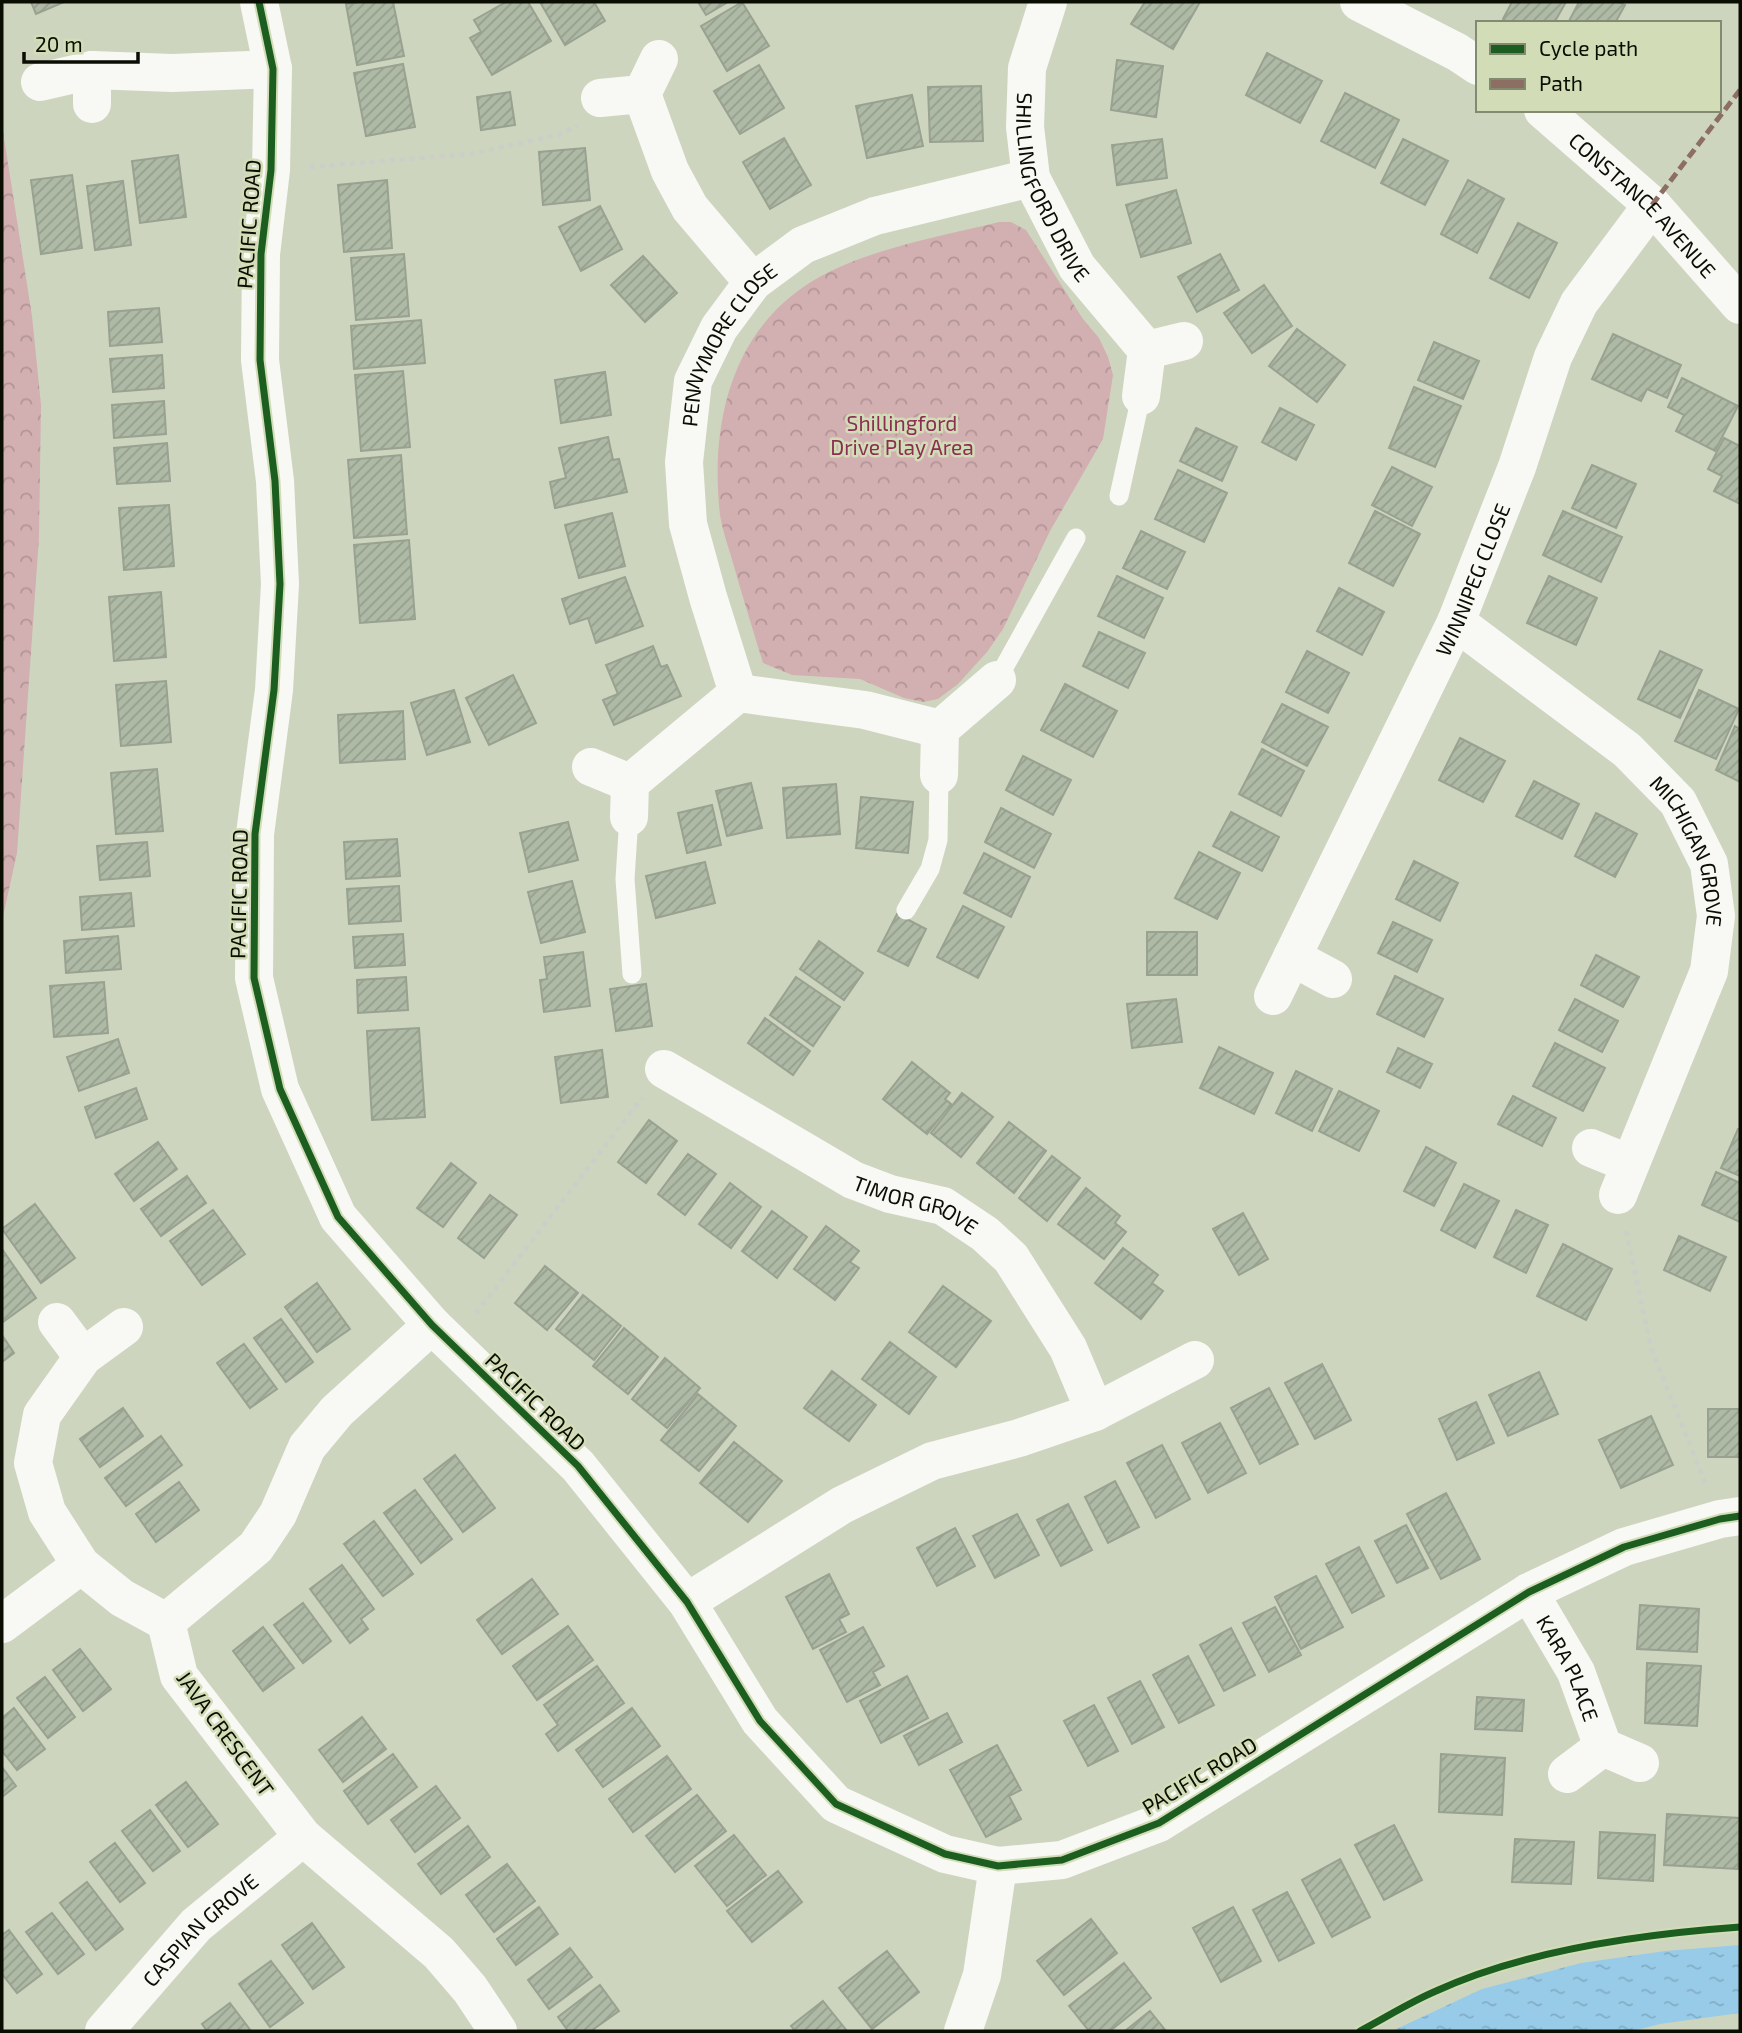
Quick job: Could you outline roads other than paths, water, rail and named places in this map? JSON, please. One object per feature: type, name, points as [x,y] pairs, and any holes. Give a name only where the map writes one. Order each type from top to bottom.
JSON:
[{"type":"street","name":"PACIFIC ROAD","points":[[259,2],[273,69],[271,170],[261,254],[260,360],[275,481],[280,584],[274,690],[255,834],[254,978],[280,1089],[338,1217],[442,1335],[578,1466],[687,1602],[760,1721],[836,1804],[945,1854],[998,1866],[1062,1860],[1159,1823],[1529,1592],[1624,1547],[1730,1517]]},
{"type":"street","name":"SHILLINGFORD DRIVE","points":[[1048,2],[1027,68],[1025,127],[1031,178],[1077,267],[1147,350]]},
{"type":"street","points":[[1359,2],[1457,52],[1476,65]]},
{"type":"street","points":[[591,110],[642,94],[659,60]]},
{"type":"street","points":[[40,82],[92,87],[172,73],[273,69]]},
{"type":"street","points":[[642,94],[670,171],[690,208],[753,282]]},
{"type":"street","name":"CONSTANCE AVENUE","points":[[1545,112],[1652,205],[1740,305]]},
{"type":"street","name":"PENNYMORE CLOSE","points":[[738,693],[688,524],[684,462],[693,381],[719,328],[753,282],[803,244],[875,216],[1031,178]]},
{"type":"street","name":"WINNIPEG CLOSE","points":[[1273,996],[1456,622],[1517,467],[1553,357],[1579,303],[1652,205]]},
{"type":"street","points":[[1141,396],[1147,350],[1184,341]]},
{"type":"street","name":"MICHIGAN GROVE","points":[[1456,622],[1627,750],[1678,802],[1709,864],[1716,916],[1709,971],[1624,1180],[1591,1148]]},
{"type":"street","points":[[939,775],[940,729],[997,680]]},
{"type":"street","points":[[591,767],[630,800],[738,693],[865,710],[940,729]]},
{"type":"street","points":[[1292,957],[1333,979]]},
{"type":"street","name":"TIMOR GROVE","points":[[664,1069],[853,1180],[890,1194],[943,1206],[985,1234],[1011,1258],[1068,1348],[1095,1412]]},
{"type":"street","points":[[57,1322],[83,1357]]},
{"type":"street","points":[[124,1327],[83,1357],[42,1415],[33,1463],[47,1512],[81,1565],[122,1598],[166,1622],[256,1547],[278,1514],[307,1447],[337,1411],[442,1335]]},
{"type":"street","points":[[687,1602],[842,1505],[932,1461],[1019,1438],[1095,1412],[1195,1360]]},
{"type":"street","points":[[2,1624],[81,1565]]},
{"type":"street","name":"KARA PLACE","points":[[1529,1592],[1576,1672],[1603,1747],[1640,1763]]},
{"type":"street","name":"JAVA CRESCENT","points":[[166,1622],[179,1676],[303,1837],[439,1953],[470,1989],[498,2031]]},
{"type":"street","name":"KARA PLACE","points":[[1567,1774],[1603,1747]]},
{"type":"street","name":"CASPIAN GROVE","points":[[104,2031],[196,1925],[303,1837]]},
{"type":"street","points":[[962,2031],[982,1975],[998,1866]]},
{"type":"lane","points":[[1119,496],[1141,396]]},
{"type":"lane","points":[[997,680],[1076,538]]},
{"type":"lane","points":[[906,910],[930,869],[938,840],[939,775]]},
{"type":"lane","points":[[630,800],[625,879],[632,975]]},
{"type":"water","points":[[1740,1945],[1740,2013],[1660,2024],[1633,2031],[1392,2031],[1482,1989],[1581,1963],[1665,1951]]},
{"type":"park label","name":"Shillingford Drive Play Area","points":[[902,434]]}]
